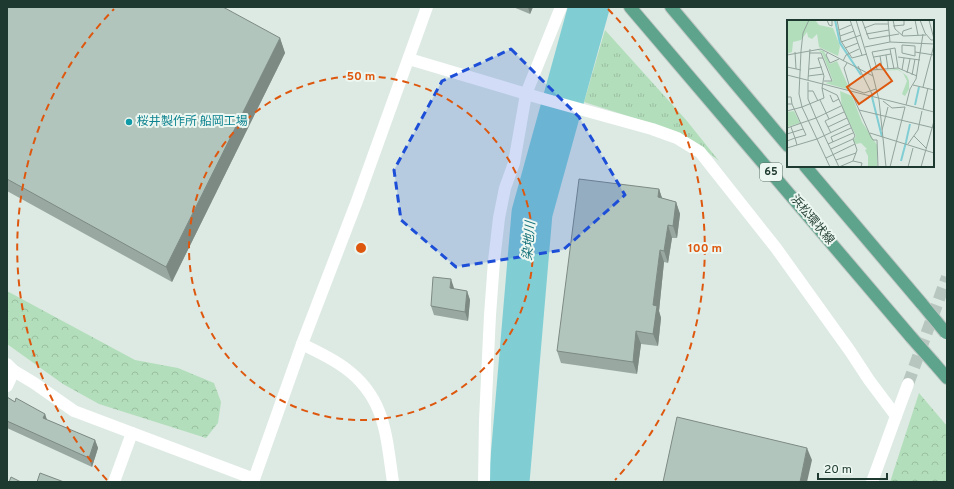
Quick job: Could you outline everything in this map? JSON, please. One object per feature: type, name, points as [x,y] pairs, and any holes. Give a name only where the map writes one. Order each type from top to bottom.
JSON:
[{"type":"main road","name":"浜松環状線","points":[[630,7],[947,378]]},
{"type":"main road","points":[[671,7],[787,145]]},
{"type":"main road","points":[[806,167],[946,333]]},
{"type":"street","points":[[7,386],[10,368],[74,411],[253,481],[302,344],[357,201],[427,7]]},
{"type":"street","points":[[484,482],[485,420],[494,261],[499,218],[514,163],[526,94],[561,7]]},
{"type":"street","points":[[409,59],[671,136],[700,152],[776,248],[896,416]]},
{"type":"street","points":[[302,344],[344,367],[374,398],[386,431],[393,482]]},
{"type":"street","points":[[872,482],[908,384]]},
{"type":"street","points":[[114,482],[132,433]]},
{"type":"highlighted area","points":[[511,49],[579,117],[625,195],[563,250],[456,267],[401,220],[394,170],[442,81]]},
{"type":"green space","points":[[605,30],[687,121],[719,161],[695,142],[672,130],[584,102]]},
{"type":"green space","points":[[7,291],[135,360],[178,368],[214,383],[221,402],[218,423],[206,438],[99,404],[63,384],[7,344]]},
{"type":"green space","points":[[919,393],[947,426],[947,482],[890,482]]},
{"type":"building","name":"桜井製作所 船岡工場","points":[[7,7],[223,7],[280,38],[166,267],[7,179]]},
{"type":"building","points":[[579,179],[659,189],[658,197],[676,202],[673,226],[668,225],[664,251],[660,250],[653,305],[657,306],[653,334],[636,331],[633,362],[557,351]]},
{"type":"building","points":[[433,277],[451,279],[450,288],[467,291],[465,312],[431,306]]},
{"type":"building","points":[[7,397],[15,402],[16,398],[45,414],[43,418],[95,440],[89,458],[7,421]]},
{"type":"building","points":[[677,417],[807,448],[800,482],[663,482]]},
{"type":"building","points":[[40,473],[64,482],[37,482]]},
{"type":"building","points":[[11,477],[21,482],[9,482]]},
{"type":"waterway","name":"染地川","points":[[509,482],[532,213],[589,7]]},
{"type":"tunnel","points":[[908,384],[947,277]]},
{"type":"place","name":"桜井製作所 船岡工場","points":[[129,122]]}]
